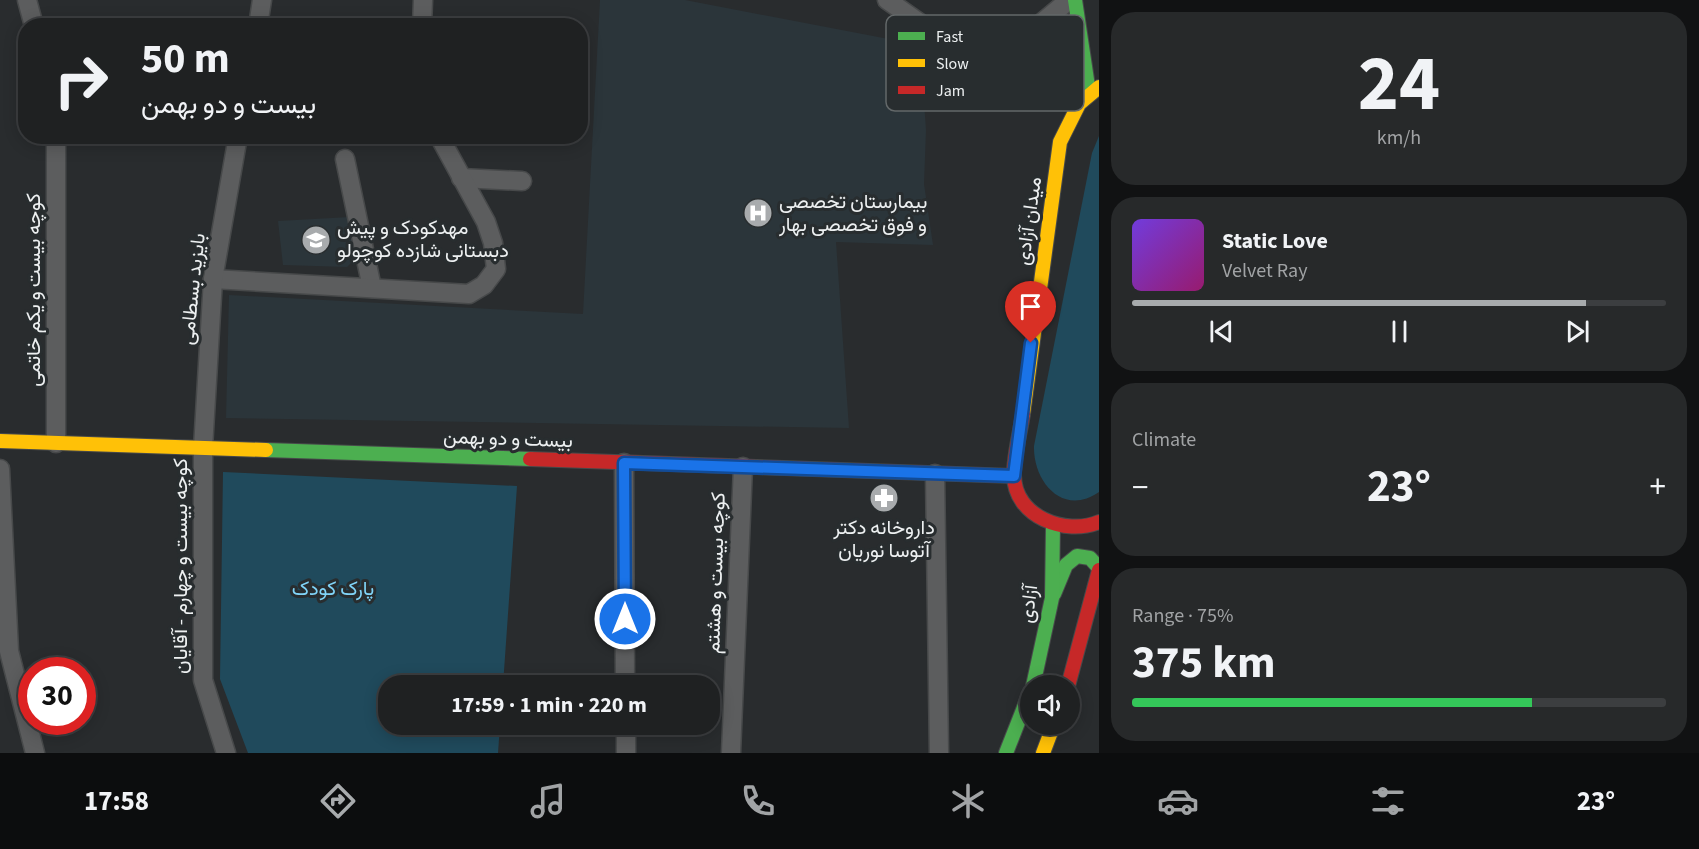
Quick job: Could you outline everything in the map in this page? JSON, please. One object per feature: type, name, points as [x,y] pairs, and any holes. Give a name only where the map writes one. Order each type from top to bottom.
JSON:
[{"type":"main road","points":[[1075,0],[1078,15]]},
{"type":"main road","points":[[1084,43],[1094,90]]},
{"type":"main road","name":"میدان آزادی","points":[[1014,476],[1060,142],[1070,115],[1074,111]]},
{"type":"main road","name":"بیست و دو بهمن","points":[[0,441],[1014,476]]},
{"type":"main road","points":[[1014,476],[1021,497],[1027,506],[1034,514],[1053,525],[1074,528],[1099,522]]},
{"type":"main road","name":"آزادی","points":[[1035,675],[1052,598],[1053,525]]},
{"type":"main road","points":[[1052,598],[1062,572],[1077,556],[1090,558],[1099,569],[1071,675]]},
{"type":"main road","points":[[1006,753],[1020,717]]},
{"type":"main road","points":[[1043,753],[1050,735]]},
{"type":"street","points":[[27,0],[32,18]]},
{"type":"street","points":[[259,18],[262,0]]},
{"type":"street","points":[[422,18],[423,0]]},
{"type":"street","points":[[887,0],[908,15]]},
{"type":"street","points":[[1051,15],[1069,0]]},
{"type":"street","name":"کوچه بیست و یکم خاتمی","points":[[56,144],[56,443]]},
{"type":"street","name":"بایزید بسطامی","points":[[203,448],[213,279],[237,144]]},
{"type":"street","points":[[213,279],[469,294],[484,285],[495,269],[493,243],[486,222],[443,144]]},
{"type":"street","points":[[345,159],[372,288]]},
{"type":"street","points":[[461,178],[522,182]]},
{"type":"street","name":"کوچه بیست و چهارم - آقایان","points":[[203,448],[203,680],[226,753]]},
{"type":"street","points":[[624,463],[625,675]]},
{"type":"street","name":"کوچه بیست و هشتم","points":[[730,753],[742,467]]},
{"type":"street","points":[[0,469],[4,652],[35,753]]},
{"type":"street","points":[[935,474],[939,753]]},
{"type":"street","points":[[626,735],[626,753]]},
{"type":"shaded area","name":"بیمارستان تخصصی و فوق تخصصی بهار","points":[[600,0],[685,0],[886,38],[886,111],[925,111],[924,184],[933,245],[836,242],[849,428],[226,418],[229,295],[583,314]]},
{"type":"shaded area","name":"مهدکودک و پیش دبستانی شازده کوچولو","points":[[350,217],[355,259],[347,267],[283,265],[278,221]]},
{"type":"green space","points":[[1099,136],[1099,492],[1086,499],[1074,500],[1062,498],[1045,483],[1035,459],[1034,446],[1092,153]]},
{"type":"green space","name":"پارک کودک","points":[[223,472],[517,486],[504,675],[378,675],[378,735],[499,735],[498,753],[248,753],[220,679]]},
{"type":"traffic: fast","points":[[1075,0],[1077,15]]},
{"type":"traffic: fast","points":[[1084,60],[1089,93]]},
{"type":"traffic: fast","points":[[266,450],[530,459]]},
{"type":"traffic: fast","points":[[1035,675],[1052,598],[1053,525]]},
{"type":"traffic: fast","points":[[1054,594],[1066,565],[1077,556],[1090,558],[1099,568]]},
{"type":"traffic: fast","points":[[1006,753],[1020,717]]},
{"type":"traffic: slow","points":[[1084,100],[1099,87]]},
{"type":"traffic: slow","points":[[1023,414],[1060,142],[1076,111]]},
{"type":"traffic: slow","points":[[0,441],[266,450]]},
{"type":"traffic: slow","points":[[1043,753],[1050,735]]},
{"type":"traffic: jam","points":[[1023,414],[1014,475],[1016,490],[1023,502],[1044,520],[1058,524],[1086,526],[1099,522]]},
{"type":"traffic: jam","points":[[530,459],[1014,476]]},
{"type":"traffic: jam","points":[[1071,675],[1099,570]]},
{"type":"place","name":"بیمارستان تخصصی و فوق تخصصی بهار","points":[[758,213]]},
{"type":"place","name":"مهدکودک و پیش دبستانی شازده کوچولو","points":[[316,240]]},
{"type":"place","name":"داروخانه دکتر آتوسا نوریان","points":[[884,498]]},
{"type":"route","points":[[625,619],[624,463],[1014,476],[1031,343]]}]
